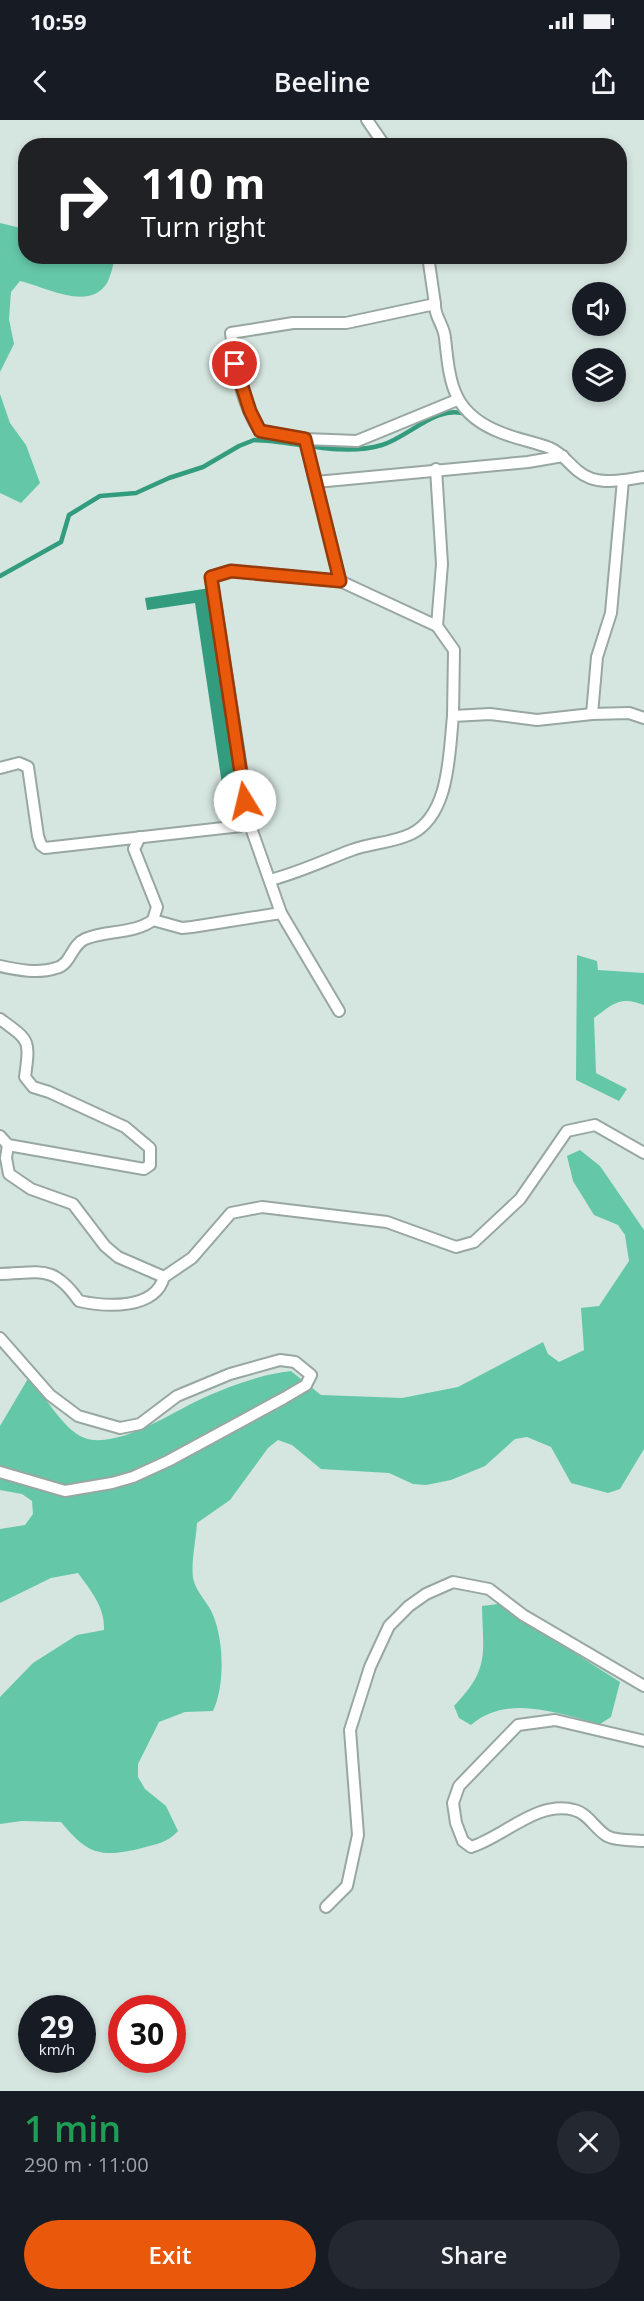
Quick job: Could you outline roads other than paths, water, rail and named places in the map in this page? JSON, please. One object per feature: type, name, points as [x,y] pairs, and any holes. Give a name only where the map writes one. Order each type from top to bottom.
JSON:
[{"type":"street","points":[[367,120],[379,138]]},
{"type":"street","points":[[429,264],[435,312],[444,327],[452,387],[457,400],[495,430],[548,448],[563,456],[590,479],[641,480]]},
{"type":"street","points":[[435,304],[346,323],[293,323],[231,333],[238,376],[260,431],[305,439],[357,441],[457,400]]},
{"type":"street","points":[[305,439],[340,581]]},
{"type":"street","points":[[316,482],[528,462],[563,456]]},
{"type":"street","points":[[436,469],[442,564],[437,626]]},
{"type":"street","points":[[592,714],[597,657],[611,613],[623,480]]},
{"type":"street","points":[[270,880],[353,850],[411,834],[433,813],[446,780],[453,716],[454,650],[437,626],[340,581],[231,571],[211,577],[250,825],[281,913],[339,1011]]},
{"type":"street","points":[[453,716],[490,714],[537,720],[592,714],[629,713],[644,718]]},
{"type":"street","points":[[0,768],[19,763],[28,767],[38,836],[41,845],[45,848],[250,825]]},
{"type":"street","points":[[140,837],[134,849],[157,907],[153,920]]},
{"type":"street","points":[[0,966],[26,971],[57,968],[67,961],[73,947],[84,940],[138,927],[153,920],[182,928],[281,913]]},
{"type":"street","points":[[0,1019],[25,1038],[29,1048],[25,1077],[33,1087],[50,1092],[125,1127],[150,1148],[152,1154],[150,1165],[144,1168],[4,1141],[9,1174],[31,1190],[73,1204],[105,1246],[118,1257],[164,1277]]},
{"type":"street","points":[[0,1274],[51,1272],[66,1282],[79,1300],[100,1305],[141,1301],[153,1296],[161,1287],[164,1277],[192,1258],[231,1213],[262,1207],[387,1222],[456,1247],[474,1242],[520,1199],[567,1131],[595,1125],[644,1153]]},
{"type":"street","points":[[0,1338],[50,1395],[78,1416],[120,1428],[140,1424],[177,1396],[230,1374],[280,1360],[295,1362],[312,1375],[306,1385],[284,1398],[133,1477],[65,1491],[0,1472]]},
{"type":"street","points":[[326,1907],[347,1886],[358,1835],[350,1730],[370,1667],[389,1626],[409,1606],[426,1594],[453,1582],[489,1589],[524,1615],[644,1686]]},
{"type":"street","points":[[644,1740],[555,1720],[518,1725],[459,1786],[453,1803],[463,1841],[471,1846],[488,1842],[532,1815],[563,1809],[577,1810],[607,1836],[644,1841]]},
{"type":"waterway","points":[[0,576],[61,542],[69,515],[100,496],[136,493],[169,478],[203,467],[254,440],[335,449],[366,448],[392,441],[434,417],[455,412],[466,414]]}]
